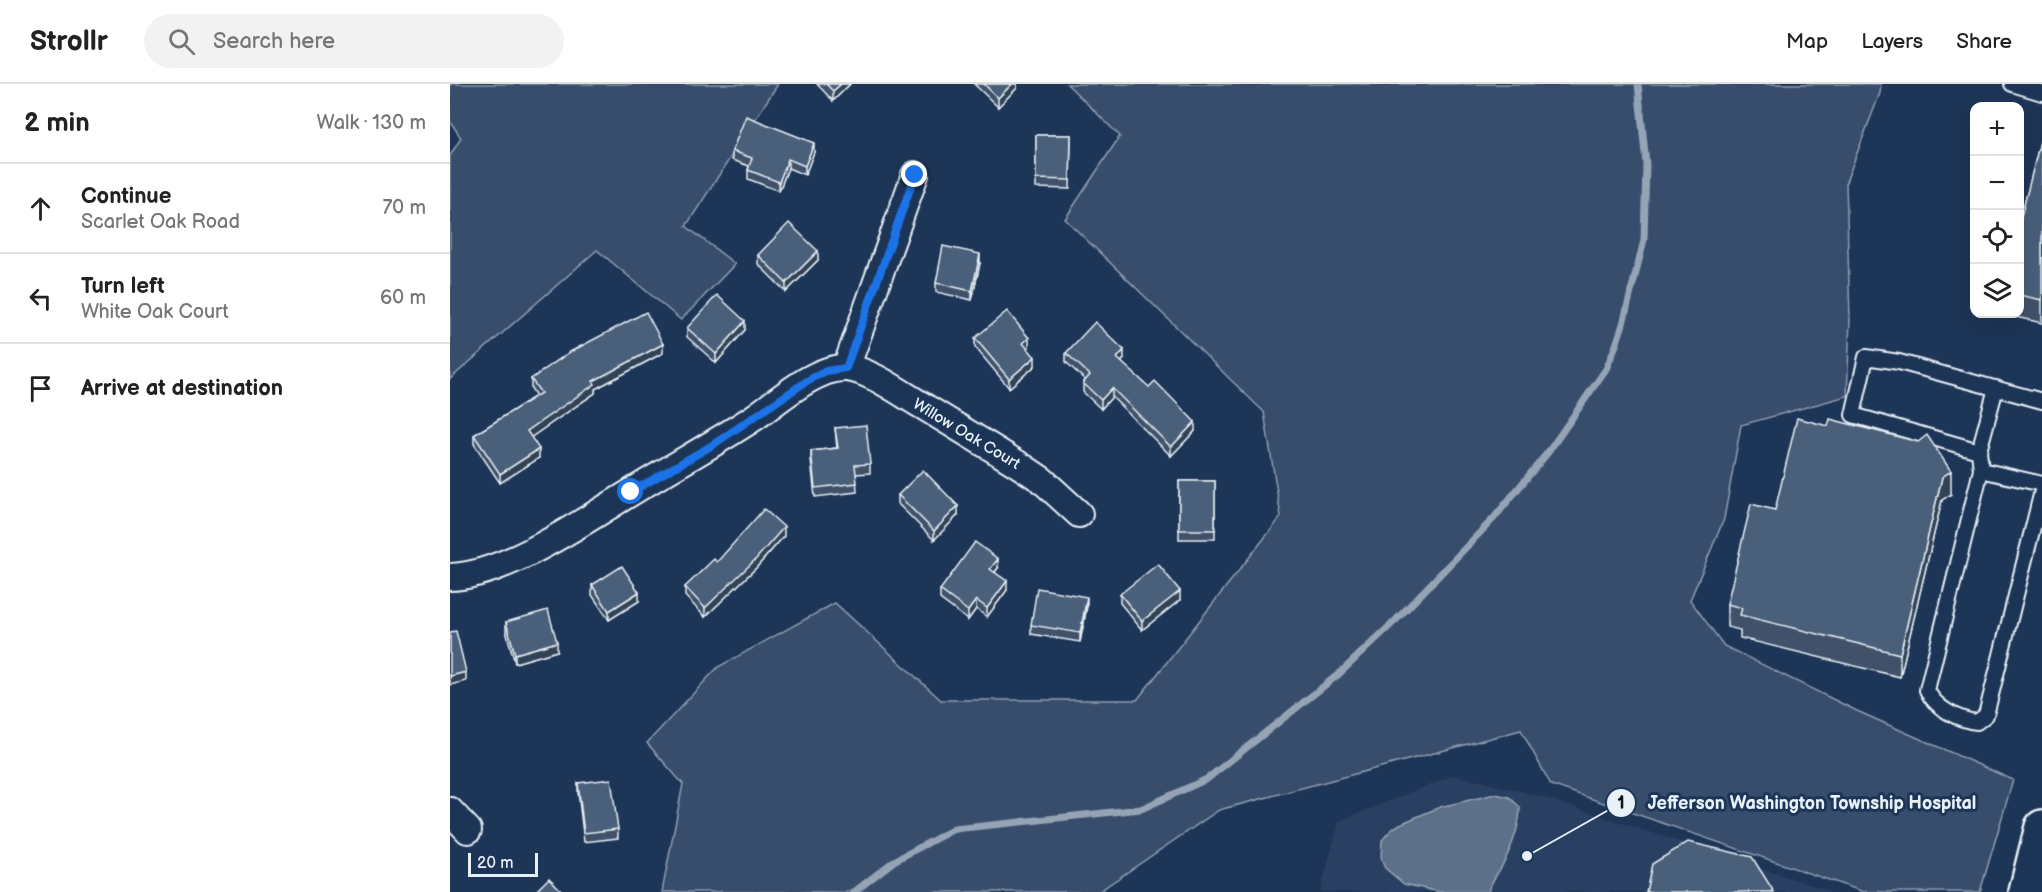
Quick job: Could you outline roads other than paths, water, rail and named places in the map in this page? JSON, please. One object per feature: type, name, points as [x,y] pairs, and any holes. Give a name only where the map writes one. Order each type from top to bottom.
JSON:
[{"type":"main road","points":[[2026,892],[2042,827]]},
{"type":"street","points":[[450,577],[490,569],[522,555],[585,521],[711,446],[807,381],[826,371],[846,368],[915,175]]},
{"type":"street","name":"Willow Oak Court","points":[[846,368],[875,377],[1024,468],[1042,480],[1079,514]]},
{"type":"street","points":[[450,811],[468,830]]},
{"type":"lane","points":[[2012,84],[2038,89]]},
{"type":"lane","points":[[1979,451],[1853,415],[1866,357],[1899,362],[2042,401]]},
{"type":"lane","points":[[1996,388],[1979,451],[1981,470],[1927,690],[1932,700],[1940,707],[1968,721],[1977,722],[1986,715],[2042,492]]},
{"type":"lane","points":[[1981,470],[2042,484]]},
{"type":"waterway","points":[[854,892],[894,861],[954,829],[1141,809],[1207,779],[1339,674],[1396,620],[1494,518],[1549,451],[1606,369],[1623,324],[1644,240],[1646,164],[1638,84]]},
{"type":"place","name":"Jefferson Washington Township Hospital","points":[[1527,856]]}]
